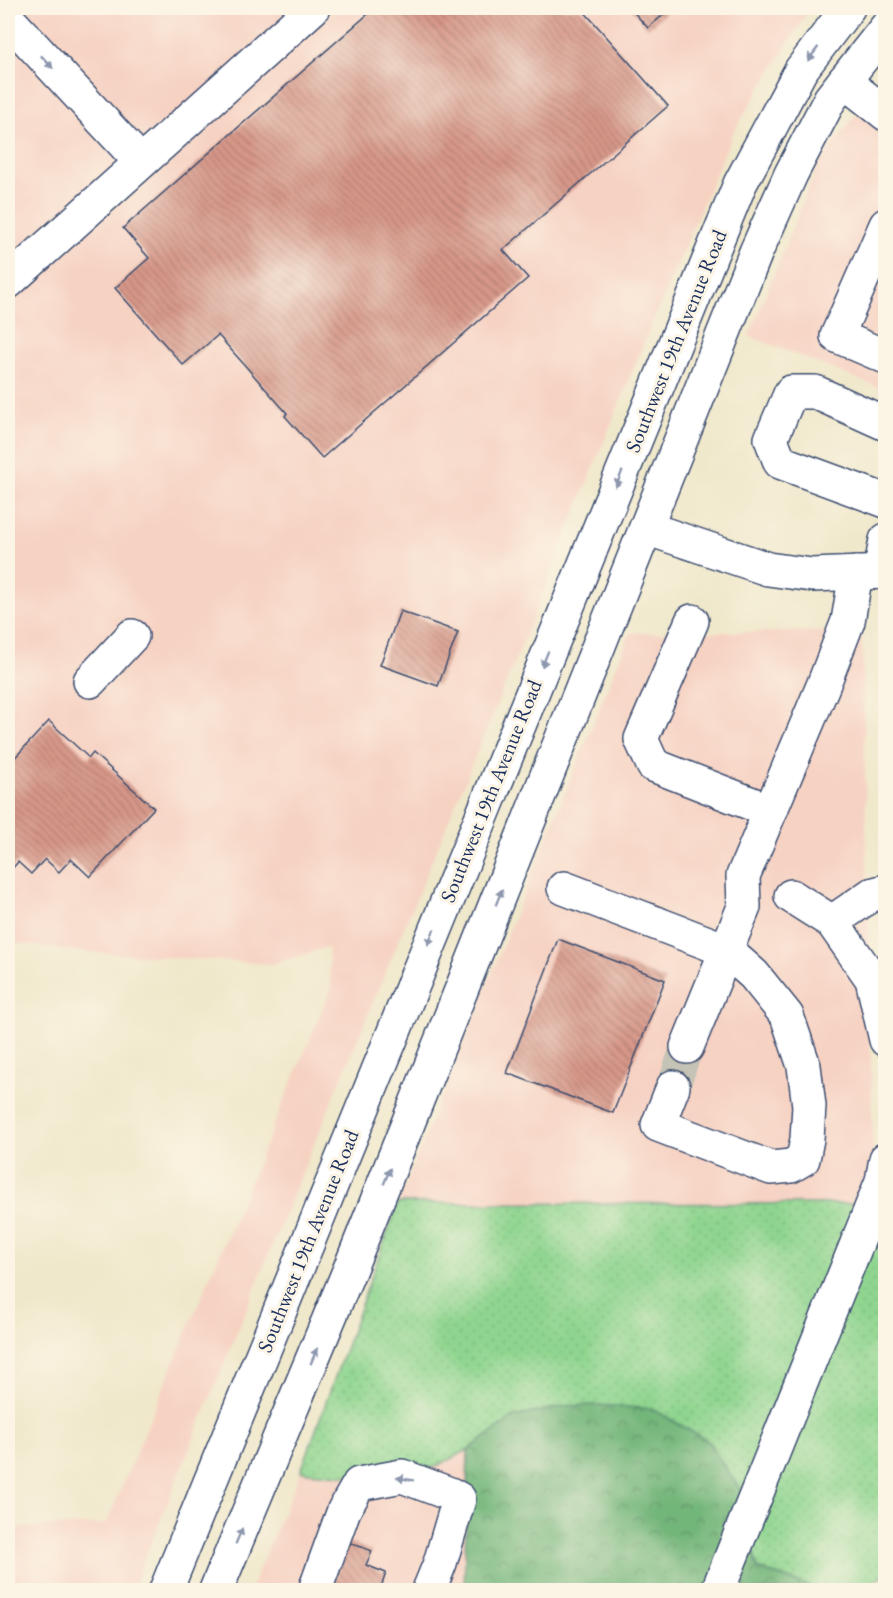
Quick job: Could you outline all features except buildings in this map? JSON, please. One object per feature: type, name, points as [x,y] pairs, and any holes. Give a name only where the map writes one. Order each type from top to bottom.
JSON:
[{"type":"main road","points":[[8,282],[313,8]]},
{"type":"main road","name":"Southwest 19th Avenue Road","points":[[166,1590],[740,184],[801,70],[848,8]]},
{"type":"main road","points":[[8,19],[141,162]]},
{"type":"main road","name":"Southwest 19th Avenue Road","points":[[216,1590],[354,1260],[756,252],[782,193],[830,99],[885,28]]},
{"type":"main road","points":[[844,81],[885,114]]},
{"type":"main road","points":[[885,225],[837,336],[885,357]]},
{"type":"main road","points":[[885,423],[815,392],[791,392],[771,439],[780,462],[885,501]]},
{"type":"main road","points":[[646,528],[768,569],[812,575],[874,572]]},
{"type":"main road","points":[[687,1047],[744,907],[743,876],[848,621],[874,572],[885,540]]},
{"type":"main road","points":[[692,621],[641,739],[653,765],[770,811]]},
{"type":"main road","points":[[90,681],[132,636]]},
{"type":"main road","points":[[564,888],[726,950],[754,975],[787,1016],[804,1066],[809,1106],[803,1159],[791,1166],[771,1168],[658,1125],[673,1087]]},
{"type":"main road","points":[[832,922],[871,895],[885,891]]},
{"type":"main road","points":[[791,896],[832,922],[872,979],[885,1040]]},
{"type":"main road","points":[[718,1590],[882,1181],[885,1159]]},
{"type":"main road","points":[[315,1590],[344,1510],[359,1484],[402,1476],[459,1499],[440,1563],[429,1590]]},
{"type":"shaded area","points":[[8,8],[810,8],[733,133],[645,340],[132,1590],[8,1590],[8,1528],[106,1524],[331,989],[328,947],[273,964],[73,951],[8,942]]},
{"type":"shaded area","points":[[885,77],[885,390],[749,336],[818,164]]},
{"type":"shaded area","points":[[862,631],[874,1204],[398,1203],[630,633]]},
{"type":"shaded area","points":[[468,1450],[464,1590],[250,1590],[301,1471],[358,1477],[417,1476]]},
{"type":"green space","points":[[398,1203],[885,1204],[885,1575],[860,1590],[819,1590],[756,1568],[741,1491],[653,1409],[565,1406],[514,1417],[468,1450],[417,1476],[358,1477],[301,1471]]},
{"type":"green space","points":[[598,1405],[653,1409],[708,1441],[741,1491],[757,1568],[819,1590],[464,1590],[468,1450],[514,1417],[565,1406]]},
{"type":"tunnel","points":[[673,1087],[687,1047]]}]
